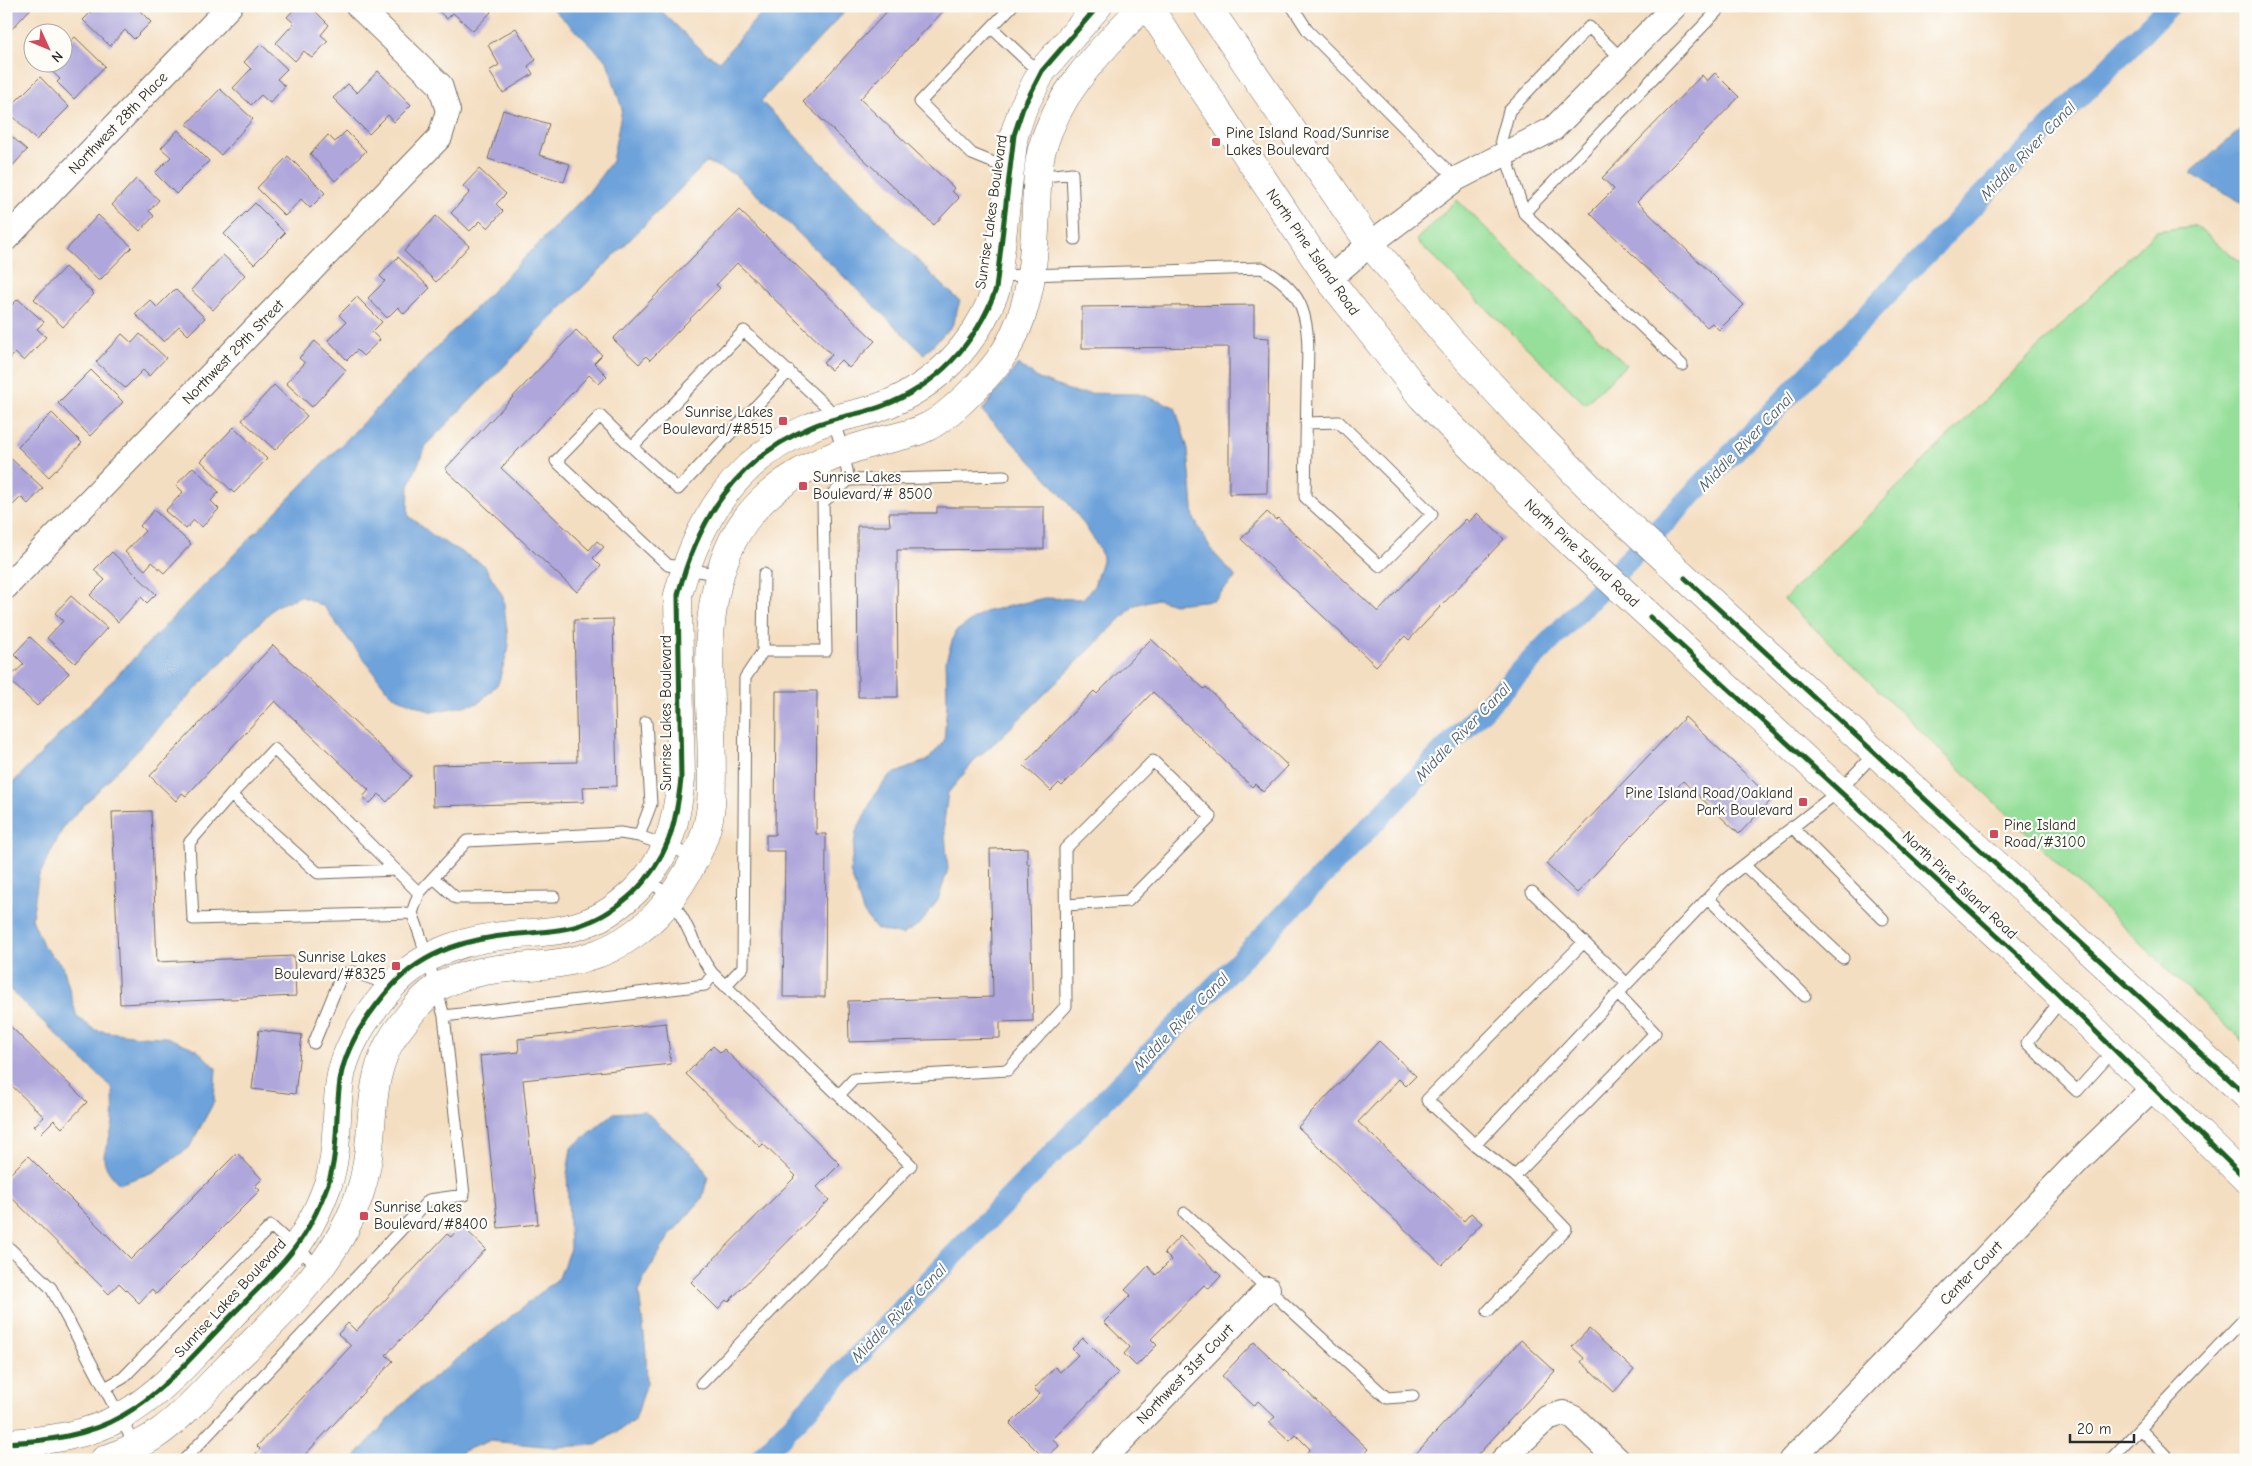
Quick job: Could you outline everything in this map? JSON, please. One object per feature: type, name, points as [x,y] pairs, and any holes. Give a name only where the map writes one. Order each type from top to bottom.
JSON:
[{"type":"street","name":"Northwest 28th Place","points":[[6,239],[230,6]]},
{"type":"street","name":"Northwest 29th Street","points":[[6,587],[440,137],[448,110],[440,85],[358,6]]},
{"type":"street","name":"Sunrise Lakes Boulevard","points":[[6,1442],[60,1438],[89,1430],[121,1417],[143,1402],[178,1370],[295,1248],[318,1208],[329,1182],[334,1152],[340,1079],[349,1051],[367,1017],[392,986],[410,969],[450,946],[487,938],[543,932],[586,924],[608,912],[648,879],[667,846],[677,810],[680,779],[678,596],[685,569],[701,531],[728,487],[747,468],[778,445],[812,426],[880,407],[916,390],[948,366],[973,336],[987,313],[996,289],[1009,169],[1014,135],[1022,108],[1042,71],[1098,6]]},
{"type":"street","points":[[104,1460],[140,1453],[151,1438],[177,1417],[275,1320],[321,1267],[336,1245],[352,1214],[363,1184],[372,1118],[374,1087],[379,1068],[391,1039],[421,1002],[436,988],[460,978],[489,970],[588,957],[614,946],[635,933],[655,917],[671,899],[696,857],[703,840],[711,808],[709,623],[719,576],[734,539],[752,512],[770,492],[811,465],[843,451],[928,427],[973,391],[1001,358],[1019,324],[1028,300],[1034,258],[1037,177],[1041,152],[1056,112],[1079,75],[1143,6]]},
{"type":"street","name":"North Pine Island Road","points":[[1148,6],[1329,279],[1422,397],[1485,461],[1576,548],[2019,956],[2246,1178]]},
{"type":"street","points":[[1207,6],[1370,244],[1450,340],[1524,421],[1610,508],[1685,578],[2245,1092]]},
{"type":"street","points":[[1329,279],[1370,244],[1456,179],[1505,152],[1553,129],[1675,6]]},
{"type":"street","name":"Center Court","points":[[1790,1460],[2079,1160],[2152,1088]]},
{"type":"street","name":"Northwest 31st Court","points":[[1103,1460],[1268,1288]]},
{"type":"street","points":[[1503,1460],[1547,1418],[1563,1413],[1574,1418],[1618,1460]]},
{"type":"lane","points":[[1009,169],[972,154],[920,102],[1012,6]]},
{"type":"lane","points":[[1292,6],[1308,31],[1456,179]]},
{"type":"lane","points":[[1524,212],[1722,6]]},
{"type":"lane","points":[[1743,6],[1748,6]]},
{"type":"lane","points":[[1622,59],[1589,27],[1509,110],[1501,140],[1524,212],[1682,365]]},
{"type":"lane","points":[[992,28],[1029,63],[1042,71]]},
{"type":"lane","points":[[1037,177],[1072,173],[1075,239]]},
{"type":"lane","points":[[997,276],[1262,268],[1276,276],[1290,290],[1302,308],[1308,337],[1306,423],[1305,497],[1380,566],[1432,514],[1339,422],[1306,423]]},
{"type":"lane","points":[[632,447],[744,331],[827,408],[833,419],[843,451],[849,480]]},
{"type":"lane","points":[[719,576],[668,565],[556,461],[600,416],[678,489],[789,371]]},
{"type":"lane","points":[[763,651],[826,651],[823,502],[849,480],[1004,476]]},
{"type":"lane","points":[[726,985],[744,967],[745,678],[763,651],[764,574]]},
{"type":"lane","points":[[639,836],[651,804],[646,722]]},
{"type":"lane","points":[[412,913],[193,919],[190,843],[274,749],[419,893]]},
{"type":"lane","points":[[1475,1145],[1726,879],[1839,791],[1875,753]]},
{"type":"lane","points":[[839,1096],[854,1079],[1008,1070],[1066,1006],[1065,849],[1153,761],[1211,817],[1128,901],[1066,905]]},
{"type":"lane","points":[[231,795],[318,873],[396,870]]},
{"type":"lane","points":[[1792,827],[1883,919]]},
{"type":"lane","points":[[184,1460],[429,1200],[464,1194],[444,1016],[426,959],[424,941],[412,913],[419,893],[467,841],[620,833],[639,836],[696,857]]},
{"type":"lane","points":[[1744,865],[1843,958]]},
{"type":"lane","points":[[434,878],[456,898],[554,896]]},
{"type":"lane","points":[[648,879],[671,899],[692,935],[703,961],[714,974],[911,1165],[702,1384]]},
{"type":"lane","points":[[1532,892],[1627,984]]},
{"type":"lane","points":[[1708,898],[1805,996]]},
{"type":"lane","points":[[1488,1311],[1566,1229],[1515,1176],[1475,1145],[1427,1100],[1584,942]]},
{"type":"lane","points":[[314,1043],[342,974],[354,972],[392,986]]},
{"type":"lane","points":[[444,1016],[705,985],[714,974]]},
{"type":"lane","points":[[1515,1176],[1654,1033],[1618,994]]},
{"type":"lane","points":[[2062,999],[2027,1043],[2077,1091],[2114,1050]]},
{"type":"lane","points":[[1185,1213],[1387,1398],[1414,1396]]},
{"type":"lane","points":[[105,1388],[123,1378],[271,1226],[295,1248],[321,1267]]},
{"type":"lane","points":[[6,1244],[51,1288],[140,1453]]},
{"type":"lane","points":[[2110,1460],[2246,1317]]},
{"type":"lane","points":[[2140,1429],[2170,1460]]},
{"type":"green space","points":[[1457,200],[1626,365],[1585,404],[1416,240]]},
{"type":"green space","points":[[2195,226],[2246,266],[2246,1045],[1784,599],[2156,231]]},
{"type":"water","points":[[550,6],[656,6],[705,53],[720,61],[767,6],[850,6],[761,101],[933,276],[960,301],[952,326],[924,354],[789,224],[734,174],[707,162],[426,445],[409,486],[408,515],[435,537],[484,565],[503,596],[509,647],[498,684],[479,703],[432,712],[391,695],[323,606],[301,596],[276,606],[64,826],[38,878],[32,919],[44,947],[63,966],[77,1017],[95,1030],[138,1036],[166,1037],[196,1049],[216,1068],[214,1102],[189,1148],[154,1172],[119,1184],[106,1167],[104,1160],[113,1122],[113,1089],[6,986],[6,790],[588,193],[612,161],[622,109],[607,61]]},
{"type":"water","points":[[2246,125],[2246,205],[2190,173]]},
{"type":"water","points":[[1018,364],[1039,379],[1077,393],[1139,394],[1175,407],[1188,449],[1194,519],[1213,552],[1236,577],[1214,600],[1174,604],[1157,599],[1135,605],[999,739],[977,758],[948,793],[944,822],[948,869],[938,900],[921,923],[902,935],[876,929],[863,912],[850,871],[856,832],[875,794],[889,776],[929,759],[944,741],[947,703],[946,660],[955,632],[984,612],[1044,598],[1083,599],[1094,586],[1103,557],[1080,518],[1065,499],[982,411]]},
{"type":"water","points":[[645,1111],[700,1162],[708,1177],[702,1199],[670,1235],[644,1278],[639,1291],[646,1353],[647,1383],[635,1420],[596,1445],[554,1447],[489,1441],[463,1451],[455,1460],[352,1460],[407,1399],[559,1278],[570,1248],[567,1174],[571,1148],[614,1113]]},
{"type":"building","points":[[6,6],[33,6],[9,32],[6,29]]},
{"type":"building","points":[[97,6],[135,6],[151,22],[134,39],[125,30],[110,46],[83,20]]},
{"type":"building","points":[[297,6],[310,6],[329,25],[321,35],[328,41],[312,58],[304,51],[295,61],[276,43],[294,23],[287,17]]},
{"type":"building","points":[[433,6],[485,6],[491,12],[473,31],[453,13],[447,19]]},
{"type":"building","points":[[892,6],[948,6],[860,99],[954,188],[952,191],[959,198],[934,225],[803,102]]},
{"type":"building","points":[[516,28],[536,60],[528,66],[533,74],[503,93],[489,71],[499,65],[488,45]]},
{"type":"building","points":[[75,37],[105,66],[74,99],[57,82],[60,79],[53,72],[72,72],[72,40]]},
{"type":"building","points":[[261,44],[287,69],[277,79],[285,86],[270,103],[261,95],[251,105],[233,88],[251,69],[244,62]]},
{"type":"building","points":[[378,71],[411,105],[394,122],[388,115],[369,134],[333,98],[348,84],[357,93]]},
{"type":"building","points":[[1715,73],[1739,97],[1637,202],[1744,305],[1719,330],[1712,323],[1707,327],[1590,213],[1614,189],[1602,178],[1702,75],[1707,81]]},
{"type":"building","points":[[40,77],[69,107],[36,140],[7,110]]},
{"type":"building","points":[[220,89],[253,119],[221,155],[187,124]]},
{"type":"building","points":[[503,110],[549,124],[539,155],[570,164],[564,182],[488,159]]},
{"type":"building","points":[[178,130],[209,161],[176,194],[155,173],[171,157],[161,148]]},
{"type":"building","points":[[346,131],[366,151],[335,181],[310,154],[328,135],[335,142]]},
{"type":"building","points":[[10,135],[27,150],[6,173],[6,139]]},
{"type":"building","points":[[288,156],[325,193],[310,208],[301,199],[285,216],[257,188]]},
{"type":"building","points":[[479,169],[506,194],[496,204],[503,211],[488,228],[480,221],[470,231],[451,213],[470,192],[463,186]]},
{"type":"building","points":[[136,179],[159,200],[149,211],[154,216],[140,231],[112,205]]},
{"type":"building","points":[[255,203],[285,233],[254,264],[224,234]]},
{"type":"building","points":[[739,210],[875,341],[849,368],[841,360],[831,370],[823,363],[832,355],[737,263],[716,285],[720,288],[650,360],[646,356],[639,364],[613,339]]},
{"type":"building","points":[[98,215],[132,247],[99,281],[66,250]]},
{"type":"building","points":[[436,216],[469,246],[436,282],[404,251]]},
{"type":"building","points":[[223,255],[245,275],[213,310],[191,290]]},
{"type":"building","points":[[398,257],[430,288],[404,314],[398,307],[387,318],[368,298],[385,281],[380,276]]},
{"type":"building","points":[[65,267],[94,294],[63,327],[34,299]]},
{"type":"building","points":[[175,289],[205,318],[188,335],[179,326],[164,342],[135,314],[150,300],[157,307]]},
{"type":"building","points":[[357,297],[382,322],[372,332],[380,340],[363,356],[357,350],[347,360],[328,340],[346,322],[339,315]]},
{"type":"building","points":[[18,299],[44,322],[37,329],[46,337],[24,361],[15,353],[9,360],[6,358],[6,311]]},
{"type":"building","points":[[1254,305],[1254,337],[1269,338],[1267,493],[1229,494],[1229,347],[1082,348],[1082,307]]},
{"type":"building","points":[[576,330],[602,355],[594,363],[607,376],[599,384],[589,375],[501,468],[589,550],[597,541],[604,547],[593,558],[601,566],[577,592],[445,469]]},
{"type":"building","points":[[122,334],[132,343],[140,334],[166,358],[149,376],[143,370],[125,388],[96,362]]},
{"type":"building","points":[[315,341],[346,370],[312,407],[286,383],[305,363],[299,358]]},
{"type":"building","points":[[91,370],[123,402],[90,436],[58,403]]},
{"type":"building","points":[[274,385],[307,416],[275,450],[242,420]]},
{"type":"building","points":[[52,413],[82,443],[49,477],[18,447]]},
{"type":"building","points":[[234,427],[267,459],[234,493],[201,461]]},
{"type":"building","points":[[8,456],[43,488],[28,504],[21,497],[6,512],[6,458]]},
{"type":"building","points":[[193,467],[219,492],[211,501],[219,509],[202,527],[194,520],[186,529],[165,511],[183,492],[176,485]]},
{"type":"building","points":[[937,507],[1044,507],[1044,549],[897,550],[898,697],[858,697],[857,526],[890,526],[889,513],[937,513]]},
{"type":"building","points":[[154,510],[191,544],[164,573],[152,562],[145,570],[125,552],[145,531],[140,526]]},
{"type":"building","points":[[1267,512],[1276,520],[1278,518],[1378,612],[1466,519],[1469,522],[1477,513],[1504,539],[1409,640],[1405,636],[1376,666],[1241,539]]},
{"type":"building","points":[[112,552],[156,594],[147,603],[141,597],[118,622],[90,595],[105,580],[94,570]]},
{"type":"building","points":[[71,596],[107,628],[75,663],[47,638],[63,621],[55,613]]},
{"type":"building","points":[[613,619],[617,786],[583,787],[584,802],[433,806],[432,765],[577,762],[574,620]]},
{"type":"building","points":[[30,637],[69,673],[37,706],[8,679],[24,664],[14,654]]},
{"type":"building","points":[[1151,639],[1204,689],[1206,687],[1288,766],[1263,792],[1255,784],[1252,787],[1153,692],[1062,786],[1059,783],[1051,791],[1023,765],[1094,691],[1097,694]]},
{"type":"building","points":[[273,645],[411,776],[387,802],[379,794],[370,803],[363,797],[369,790],[275,701],[186,796],[182,793],[176,801],[150,776]]},
{"type":"building","points":[[776,691],[817,691],[816,834],[826,834],[825,997],[783,997],[785,851],[766,851],[766,835],[775,835]]},
{"type":"building","points":[[1685,717],[1772,799],[1739,834],[1683,781],[1577,893],[1546,864]]},
{"type":"building","points":[[151,811],[157,962],[294,956],[296,996],[120,1004],[112,812]]},
{"type":"building","points":[[1027,848],[1033,1021],[1000,1022],[1000,1038],[849,1042],[848,1001],[993,997],[990,849]]},
{"type":"building","points":[[6,1022],[87,1102],[62,1128],[54,1120],[41,1133],[34,1126],[44,1117],[6,1080]]},
{"type":"building","points":[[666,1023],[671,1064],[523,1080],[538,1224],[498,1228],[480,1056],[519,1052],[518,1039]]},
{"type":"building","points":[[259,1030],[302,1035],[295,1094],[252,1089]]},
{"type":"building","points":[[1379,1041],[1416,1076],[1406,1086],[1399,1079],[1358,1122],[1464,1221],[1471,1213],[1482,1223],[1442,1265],[1298,1127]]},
{"type":"building","points":[[713,1046],[721,1053],[724,1049],[840,1164],[817,1187],[829,1200],[728,1302],[726,1300],[718,1309],[691,1282],[796,1176],[763,1144],[760,1147],[686,1074]]},
{"type":"building","points":[[237,1153],[262,1179],[255,1186],[260,1190],[156,1294],[152,1289],[139,1303],[119,1283],[109,1294],[6,1192],[6,1178],[28,1156],[131,1259]]},
{"type":"building","points":[[461,1225],[486,1249],[386,1355],[393,1361],[300,1460],[256,1460],[253,1457],[260,1449],[257,1446],[351,1346],[338,1334],[348,1323],[356,1331],[447,1234],[451,1237]]},
{"type":"building","points":[[1180,1236],[1221,1276],[1209,1289],[1204,1285],[1151,1339],[1157,1345],[1136,1366],[1124,1354],[1130,1347],[1104,1322],[1131,1295],[1125,1290],[1148,1266],[1156,1275],[1171,1260],[1164,1253]]},
{"type":"building","points":[[1589,1329],[1634,1370],[1614,1392],[1581,1362],[1584,1358],[1572,1347]]},
{"type":"building","points":[[1083,1338],[1118,1373],[1053,1439],[1059,1446],[1045,1459],[1010,1424],[1040,1394],[1034,1389],[1055,1367],[1060,1372],[1078,1355],[1072,1349]]},
{"type":"building","points":[[1521,1340],[1555,1371],[1473,1460],[1410,1460]]},
{"type":"building","points":[[1254,1342],[1368,1449],[1358,1460],[1311,1460],[1306,1454],[1310,1449],[1296,1435],[1290,1441],[1269,1422],[1275,1417],[1258,1401],[1254,1406],[1222,1376]]},
{"type":"waterway","name":"Middle River Canal","points":[[759,1460],[951,1258],[2169,6]]},
{"type":"cycle path","points":[[6,1443],[36,1441],[81,1433],[122,1416],[166,1383],[287,1258],[309,1226],[328,1184],[334,1159],[338,1094],[347,1055],[367,1018],[392,986],[405,973],[435,954],[467,942],[578,926],[606,914],[618,906],[646,880],[662,854],[673,826],[676,811],[681,779],[678,595],[686,567],[709,517],[724,494],[741,474],[761,456],[785,440],[811,427],[837,418],[872,410],[919,388],[951,361],[965,345],[988,309],[996,289],[1014,135],[1023,108],[1042,71],[1098,6]]},
{"type":"cycle path","points":[[1685,578],[2246,1095]]},
{"type":"cycle path","points":[[1650,617],[2019,956],[2246,1179]]},
{"type":"place","name":"Pine Island Road/Sunrise Lakes Boulevard","points":[[1216,142]]},
{"type":"place","name":"Sunrise Lakes Boulevard/#8515","points":[[783,421]]},
{"type":"place","name":"Sunrise Lakes Boulevard/# 8500","points":[[803,486]]},
{"type":"place","name":"Pine Island Road/Oakland Park Boulevard","points":[[1803,802]]},
{"type":"place","name":"Pine Island Road/#3100","points":[[1994,834]]},
{"type":"place","name":"Sunrise Lakes Boulevard/#8325","points":[[396,966]]},
{"type":"place","name":"Sunrise Lakes Boulevard/#8400","points":[[364,1216]]}]
